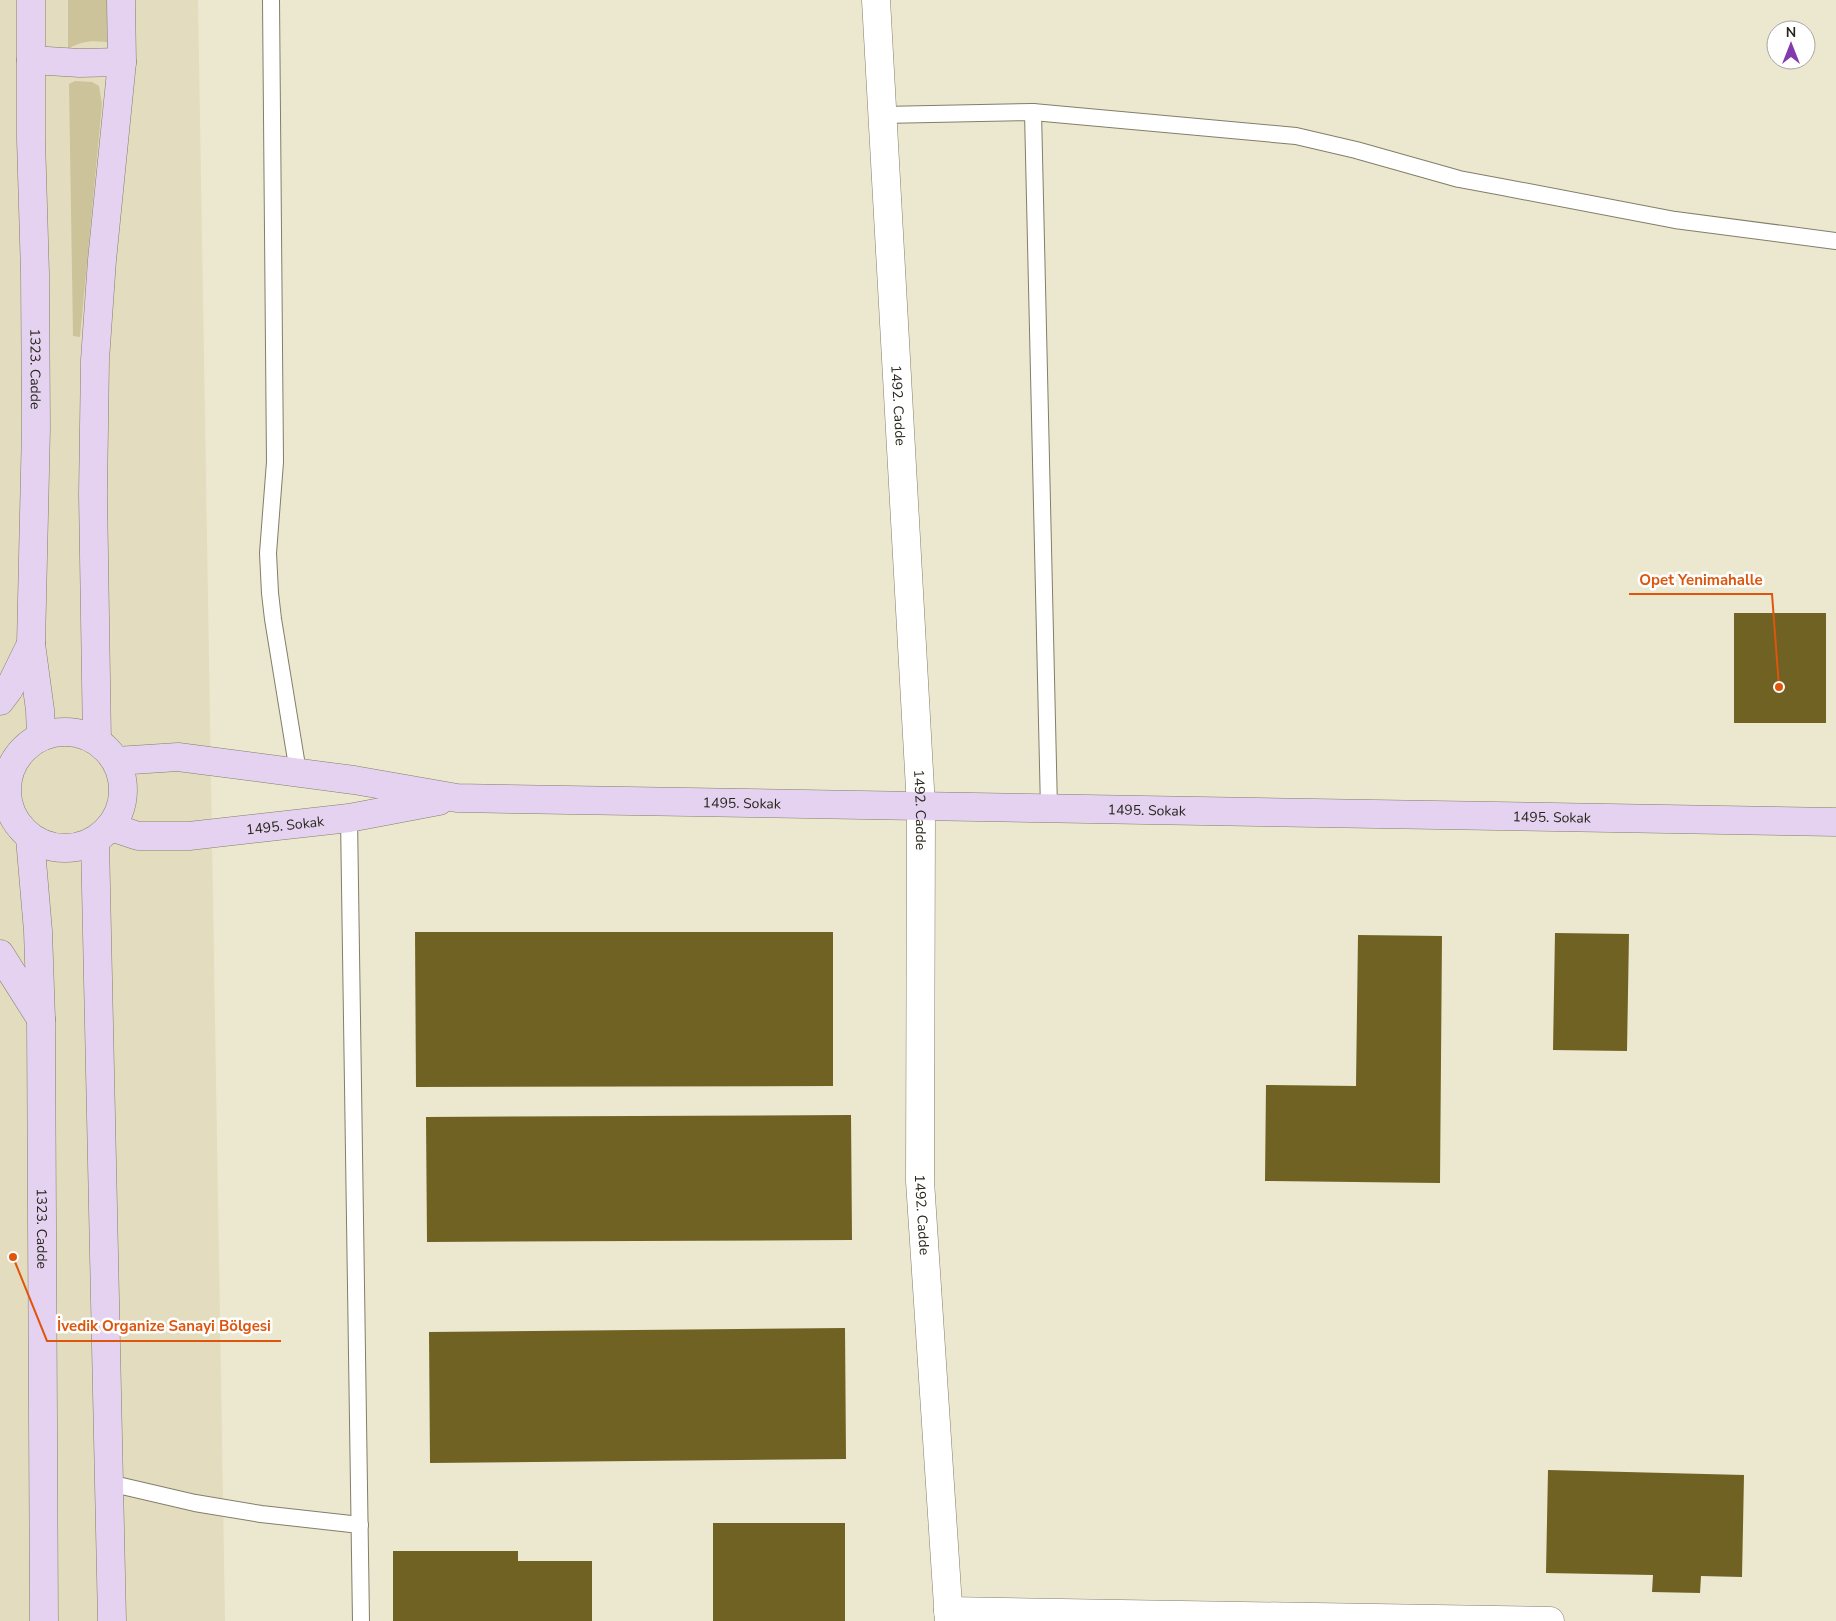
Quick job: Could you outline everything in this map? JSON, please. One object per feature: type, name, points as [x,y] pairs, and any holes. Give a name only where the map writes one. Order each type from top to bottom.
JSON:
[{"type":"main road","name":"1323. Cadde","points":[[31,0],[36,418],[31,644],[40,710],[41,737]]},
{"type":"main road","points":[[97,741],[93,494],[95,360],[102,260],[122,62],[121,0]]},
{"type":"main road","points":[[31,60],[80,63],[122,62]]},
{"type":"main road","points":[[0,701],[9,689],[31,644]]},
{"type":"main road","points":[[0,831],[30,838],[51,848],[74,849],[103,834],[121,808],[124,787],[116,761],[108,750],[97,741],[80,734],[60,732],[41,737],[6,764],[8,805],[13,818],[30,838]]},
{"type":"main road","name":"1495. Sokak","points":[[116,761],[178,756],[298,772],[457,798],[1836,822]]},
{"type":"main road","name":"1495. Sokak","points":[[103,834],[189,836],[350,818],[457,798]]},
{"type":"main road","points":[[103,834],[112,1621]]},
{"type":"main road","name":"1323. Cadde","points":[[30,838],[38,931],[41,1019],[44,1621]]},
{"type":"main road","points":[[0,954],[41,1019]]},
{"type":"street","name":"1492. Cadde","points":[[876,0],[920,806],[920,1181],[948,1616]]},
{"type":"street","points":[[948,1616],[1550,1621]]},
{"type":"lane","points":[[271,0],[275,462],[268,553],[273,619],[298,772]]},
{"type":"lane","points":[[882,115],[1033,112],[1296,136],[1356,150],[1459,179],[1675,220],[1836,240]]},
{"type":"lane","points":[[1033,112],[1049,809]]},
{"type":"lane","points":[[350,818],[361,1621]]},
{"type":"lane","points":[[109,1483],[195,1503],[261,1514],[360,1525]]},
{"type":"shaded area","points":[[0,0],[198,0],[225,1621],[0,1621]]},
{"type":"shaded area","points":[[68,0],[110,0],[112,43],[89,42],[68,49]]},
{"type":"shaded area","points":[[75,81],[92,82],[99,86],[102,104],[80,337],[73,336],[69,84]]},
{"type":"building","points":[[1734,613],[1826,613],[1826,723],[1734,723]]},
{"type":"building","points":[[415,932],[833,932],[833,1086],[416,1087]]},
{"type":"building","points":[[1555,933],[1629,934],[1627,1051],[1553,1050]]},
{"type":"building","points":[[1358,935],[1442,936],[1440,1183],[1265,1181],[1266,1085],[1356,1086]]},
{"type":"building","points":[[851,1115],[852,1240],[427,1242],[426,1117]]},
{"type":"building","points":[[845,1328],[846,1459],[430,1463],[429,1332]]},
{"type":"building","points":[[1548,1470],[1744,1475],[1742,1577],[1701,1576],[1700,1593],[1652,1592],[1653,1575],[1546,1573]]},
{"type":"building","points":[[713,1523],[845,1523],[845,1621],[713,1621]]},
{"type":"building","points":[[393,1551],[518,1551],[518,1561],[592,1561],[592,1621],[393,1621]]},
{"type":"place","name":"Opet Yenimahalle","points":[[1779,687]]},
{"type":"place","name":"İvedik Organize Sanayi Bölgesi","points":[[13,1257]]}]
